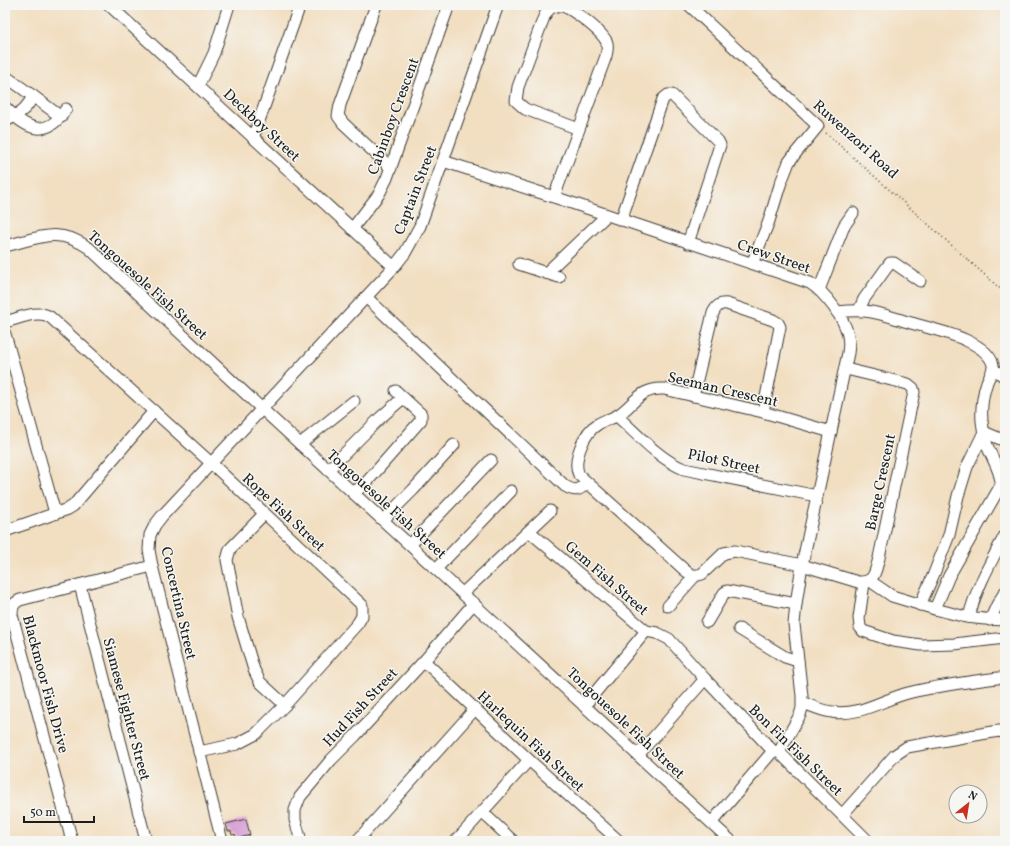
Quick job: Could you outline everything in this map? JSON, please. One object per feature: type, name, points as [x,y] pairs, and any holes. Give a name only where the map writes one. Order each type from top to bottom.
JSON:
[{"type":"street","name":"Deckboy Street","points":[[109,5],[394,268]]},
{"type":"street","points":[[253,138],[300,5]]},
{"type":"street","points":[[376,5],[342,96],[338,116],[343,123],[391,168]]},
{"type":"street","name":"Cabinboy Crescent","points":[[352,230],[379,194],[391,168],[449,5]]},
{"type":"street","name":"Captain Street","points":[[261,408],[394,268],[406,253],[420,226],[498,5]]},
{"type":"street","name":"Ruwenzori Road","points":[[689,5],[818,126]]},
{"type":"street","points":[[198,86],[214,53],[227,6]]},
{"type":"street","points":[[554,197],[606,56],[607,44],[602,35],[586,21],[565,6],[554,6],[548,10],[544,17],[518,87],[516,102],[525,109],[579,129]]},
{"type":"street","points":[[5,76],[33,96],[63,113],[51,125],[43,128],[30,127],[9,119]]},
{"type":"street","points":[[621,220],[663,99],[668,95],[672,95],[718,141],[720,145],[688,243]]},
{"type":"street","points":[[9,119],[23,112],[33,96]]},
{"type":"street","points":[[5,107],[9,119]]},
{"type":"street","points":[[752,264],[769,222],[789,162],[818,126]]},
{"type":"street","name":"Crew Street","points":[[443,161],[805,281],[819,290],[837,312],[848,333],[849,348],[846,369],[802,566],[794,624],[803,703]]},
{"type":"street","points":[[819,290],[844,226],[853,213]]},
{"type":"street","points":[[546,273],[607,215]]},
{"type":"street","name":"Tongouesole Fish Street","points":[[5,246],[50,235],[62,235],[78,241],[94,253],[638,756],[732,841]]},
{"type":"street","points":[[859,310],[864,299],[890,263],[894,263],[920,281]]},
{"type":"street","points":[[519,264],[559,277]]},
{"type":"street","points":[[366,297],[565,486],[571,490],[577,490],[582,488],[587,483]]},
{"type":"street","points":[[693,396],[713,313],[719,306],[726,304],[773,320],[779,326],[780,330],[763,412]]},
{"type":"street","points":[[837,312],[859,310],[881,314],[949,334],[970,342],[987,354],[993,364],[993,369],[987,382],[982,407],[986,443],[998,471],[1002,491],[949,576],[935,609]]},
{"type":"street","name":"Rope Fish Street","points":[[5,322],[38,314],[47,315],[210,462],[362,605],[362,616],[358,623],[285,706],[256,734],[237,744],[199,752]]},
{"type":"street","points":[[5,334],[55,513]]},
{"type":"street","name":"Barge Crescent","points":[[846,369],[908,384],[913,388],[914,392],[879,558],[874,574],[867,582],[859,618],[860,627],[863,631],[893,641],[921,645],[954,644],[1005,638]]},
{"type":"street","points":[[993,369],[1005,377]]},
{"type":"street","name":"Seeman Crescent","points":[[699,575],[689,574],[579,475],[577,471],[578,451],[585,437],[596,424],[617,416],[641,395],[655,388],[763,412],[831,432]]},
{"type":"street","points":[[328,470],[380,418],[399,395],[421,414],[420,420],[370,478],[353,493]]},
{"type":"street","points":[[300,444],[354,401]]},
{"type":"street","name":"Concertina Street","points":[[222,841],[152,566],[150,535],[162,516],[261,408]]},
{"type":"street","points":[[5,531],[68,509],[75,504],[154,411]]},
{"type":"street","name":"Pilot Street","points":[[617,416],[665,459],[676,466],[684,469],[817,496]]},
{"type":"street","points":[[984,432],[1005,441]]},
{"type":"street","points":[[920,604],[933,576],[948,535],[967,466],[984,432]]},
{"type":"street","points":[[383,520],[454,445]]},
{"type":"street","points":[[410,545],[491,460]]},
{"type":"street","points":[[436,569],[511,491]]},
{"type":"street","points":[[463,593],[550,511]]},
{"type":"street","points":[[264,514],[230,549],[227,560],[238,617],[254,670],[260,682],[285,706]]},
{"type":"street","name":"Gem Fish Street","points":[[529,531],[646,631],[584,706]]},
{"type":"street","points":[[968,617],[972,602],[1005,535]]},
{"type":"street","points":[[668,606],[720,556],[729,551],[739,551],[802,566],[858,582],[867,582],[892,596],[935,609],[968,617],[990,620],[1005,620]]},
{"type":"street","name":"Blackmoor Fish Drive","points":[[72,841],[12,612],[14,604],[20,600],[152,566]]},
{"type":"street","name":"Siamese Fighter Street","points":[[80,585],[146,841]]},
{"type":"street","points":[[708,622],[724,593],[727,591],[796,604]]},
{"type":"street","points":[[990,620],[996,605],[1005,592]]},
{"type":"street","name":"Hud Fish Street","points":[[301,841],[295,815],[296,804],[300,798],[331,760],[424,662],[474,603]]},
{"type":"street","points":[[739,629],[785,657],[798,661]]},
{"type":"street","name":"Bon Fin Fish Street","points":[[646,631],[657,633],[669,639],[705,679],[776,752],[868,841]]},
{"type":"street","name":"Harlequin Fish Street","points":[[424,662],[619,841]]},
{"type":"street","points":[[712,822],[776,752],[800,715],[803,703],[832,712],[850,712],[872,706],[907,693],[946,685],[1005,677]]},
{"type":"street","points":[[638,756],[705,679]]},
{"type":"street","points":[[357,841],[475,709]]},
{"type":"street","points":[[842,815],[895,755],[907,747],[981,734],[999,732],[1005,733]]},
{"type":"street","points":[[456,841],[529,760]]},
{"type":"street","points":[[482,812],[513,841]]},
{"type":"path","name":"Ruwenzori Road","points":[[818,126],[1005,293]]},
{"type":"building","points":[[246,819],[250,835],[236,839],[235,834],[232,835],[231,831],[228,831],[226,824]]}]
